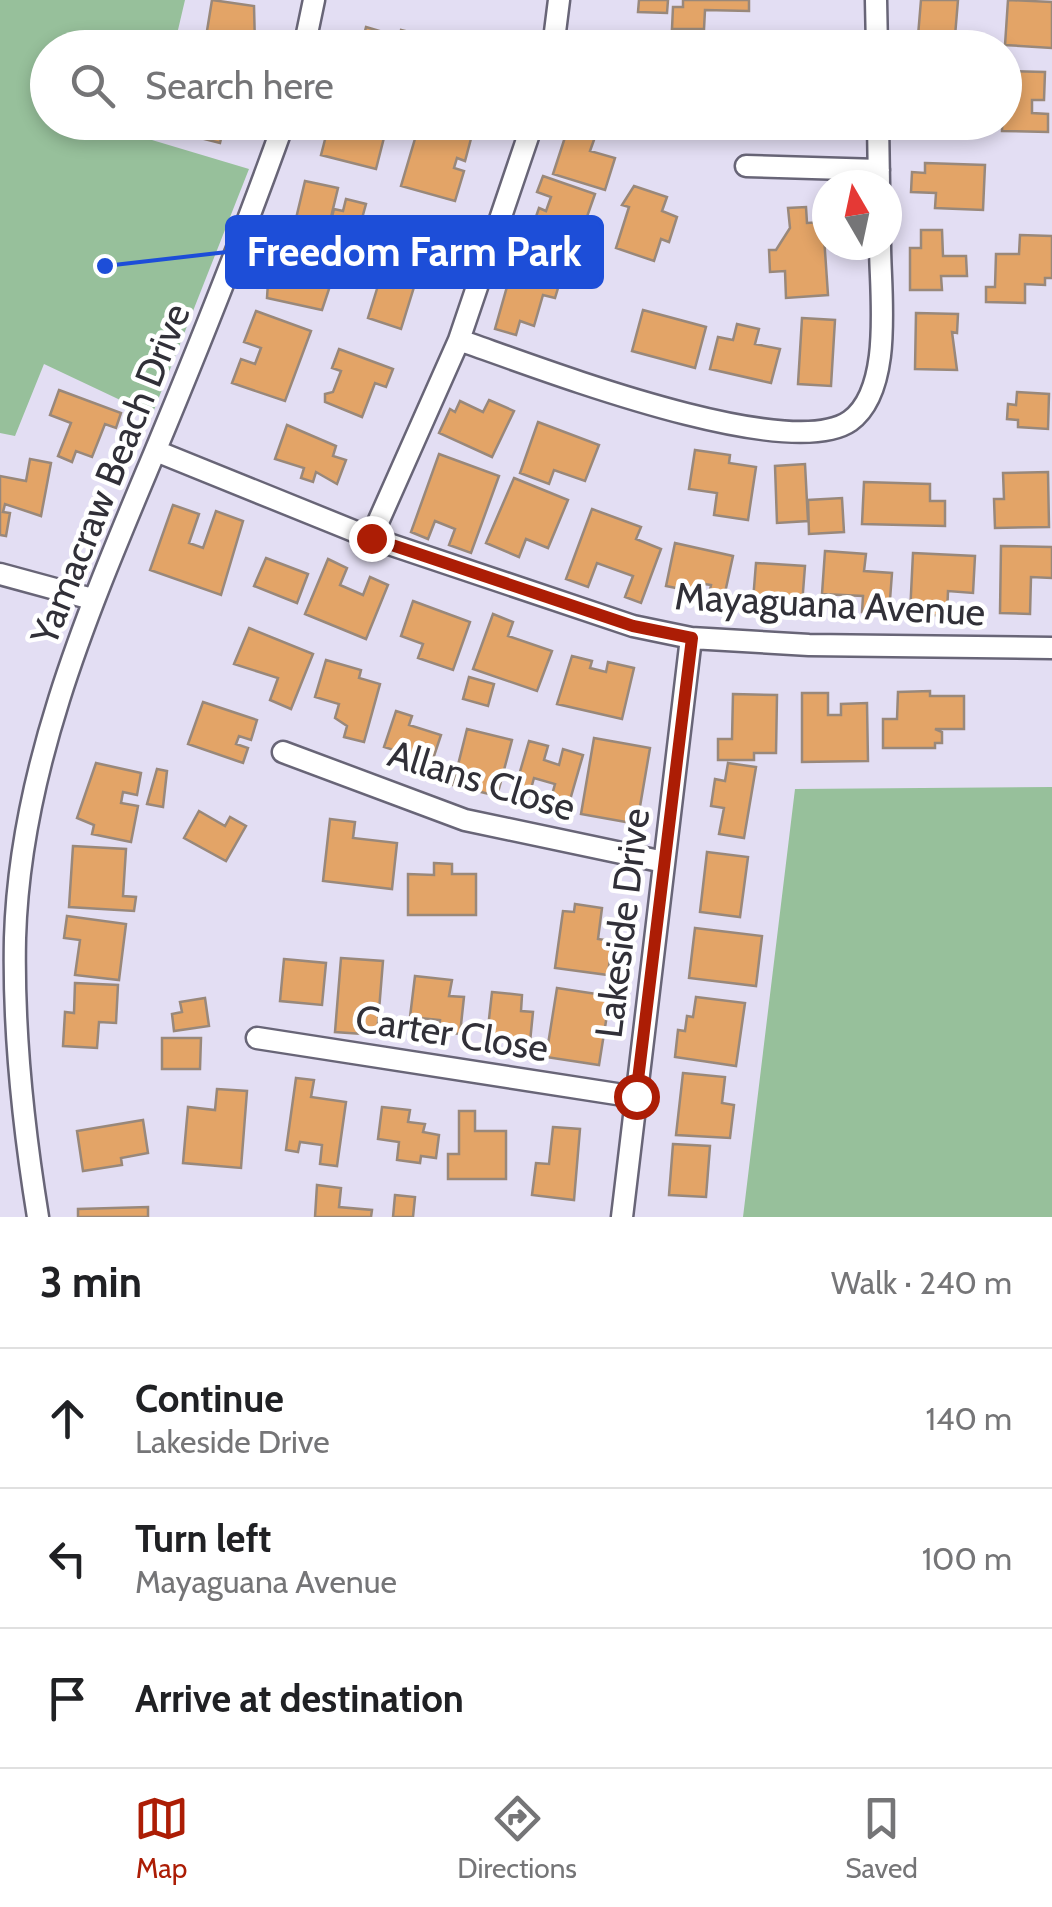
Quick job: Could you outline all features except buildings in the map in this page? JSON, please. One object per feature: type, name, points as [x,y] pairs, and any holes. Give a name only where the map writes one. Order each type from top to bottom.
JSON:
[{"type":"street","points":[[308,30],[314,0]]},
{"type":"street","points":[[555,30],[559,0]]},
{"type":"street","points":[[876,0],[877,30]]},
{"type":"street","name":"Yamacraw Beach Drive","points":[[38,1217],[21,1094],[15,936],[45,748],[92,599],[156,451],[277,140]]},
{"type":"street","points":[[371,538],[459,340],[526,140]]},
{"type":"street","points":[[878,140],[879,170]]},
{"type":"street","points":[[746,166],[812,172]]},
{"type":"street","points":[[459,340],[611,393],[716,420],[817,434],[851,420],[872,390],[881,352],[880,260]]},
{"type":"street","name":"Mayaguana Avenue","points":[[156,451],[371,538],[633,626],[692,638],[808,645],[1052,648]]},
{"type":"street","points":[[0,574],[92,599]]},
{"type":"street","name":"Lakeside Drive","points":[[622,1217],[692,638]]},
{"type":"street","name":"Allans Close","points":[[283,752],[465,820],[664,862]]},
{"type":"street","name":"Carter Close","points":[[257,1038],[636,1096]]},
{"type":"green space","points":[[0,0],[185,0],[178,30],[30,30],[30,140],[152,140],[249,169],[152,415],[44,364],[15,436],[0,433]]},
{"type":"green space","points":[[1052,787],[1052,1217],[743,1217],[795,789]]},
{"type":"place","name":"Freedom Farm Park","points":[[105,266]]},
{"type":"route","points":[[371,538],[633,626],[692,638],[636,1096]]}]
